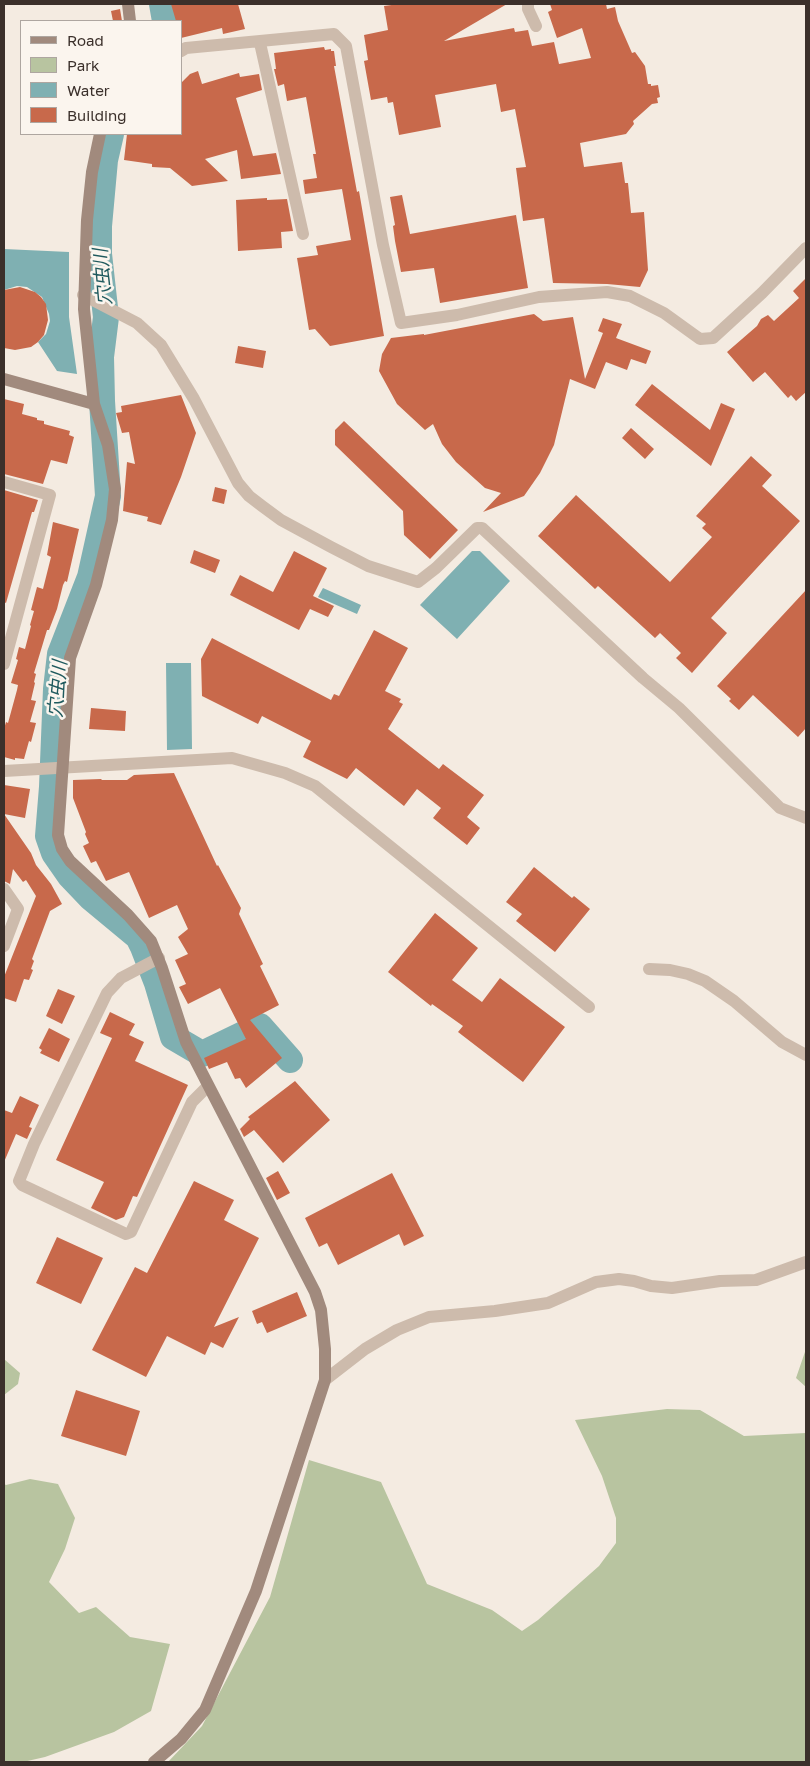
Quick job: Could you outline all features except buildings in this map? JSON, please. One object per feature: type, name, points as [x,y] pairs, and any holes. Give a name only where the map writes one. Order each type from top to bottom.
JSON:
[{"type":"street","points":[[128,4],[130,20]]},
{"type":"street","points":[[528,4],[528,10],[536,26]]},
{"type":"street","points":[[182,50],[186,48],[334,34],[346,46],[383,245],[400,323],[457,315],[539,297],[607,292],[630,296],[664,313],[700,339],[713,338],[762,293],[806,248]]},
{"type":"street","points":[[260,42],[303,234]]},
{"type":"street","points":[[100,135],[92,172],[87,220],[84,295],[94,404],[108,445],[115,489],[112,520],[96,585],[70,658],[58,835],[62,849],[80,872],[128,915],[151,941],[159,958],[186,1042],[315,1292],[321,1310],[324,1330],[325,1380],[256,1591],[205,1710],[181,1739],[154,1762]]},
{"type":"street","points":[[84,295],[137,323],[161,345],[190,392],[238,483],[249,496],[262,506],[290,524],[368,566],[418,582],[436,568],[477,528],[482,528],[643,678],[678,708],[780,808],[806,818]]},
{"type":"street","points":[[4,379],[94,404]]},
{"type":"street","points":[[4,482],[50,495],[4,664]]},
{"type":"street","points":[[4,771],[232,758],[285,772],[315,786],[589,1007]]},
{"type":"street","points":[[4,890],[18,909],[4,946]]},
{"type":"street","points":[[159,958],[121,978],[107,993],[34,1144],[19,1182],[126,1234],[131,1232],[192,1102],[208,1086]]},
{"type":"street","points":[[649,969],[670,970],[706,981],[734,1001],[782,1042],[806,1055]]},
{"type":"street","points":[[325,1380],[365,1349],[397,1330],[429,1318],[548,1303],[596,1282],[619,1279],[651,1286],[672,1288],[720,1281],[756,1280],[806,1262]]},
{"type":"green space","points":[[806,1349],[806,1387],[796,1378]]},
{"type":"green space","points":[[4,1359],[20,1373],[18,1384],[4,1395]]},
{"type":"green space","points":[[667,1409],[700,1410],[744,1436],[806,1433],[806,1762],[168,1762],[202,1726],[270,1597],[309,1460],[381,1482],[427,1584],[492,1610],[522,1631],[538,1620],[599,1566],[616,1543],[616,1518],[602,1476],[575,1420]]},
{"type":"green space","points":[[30,1479],[58,1484],[75,1518],[65,1549],[49,1582],[79,1613],[96,1607],[130,1637],[170,1644],[151,1711],[114,1732],[45,1757],[23,1762],[4,1762],[4,1484]]},
{"type":"water","points":[[4,249],[69,252],[69,317],[77,374],[57,371],[38,342],[46,334],[50,321],[42,297],[27,287],[17,286],[4,290]]},
{"type":"water","points":[[472,551],[480,551],[510,581],[457,639],[420,605]]},
{"type":"water","points":[[323,588],[361,605],[357,614],[318,597]]},
{"type":"water","points":[[166,663],[191,663],[192,749],[167,750]]},
{"type":"waterway","name":"穴虫川","points":[[162,4],[165,20]]},
{"type":"waterway","name":"穴虫川","points":[[111,135],[105,160],[99,226],[99,254],[106,317],[101,357],[108,496],[90,577],[60,654],[56,689],[48,836],[54,853],[70,876],[91,898],[138,937],[157,983],[173,1037],[202,1054],[260,1026],[290,1060]]}]
